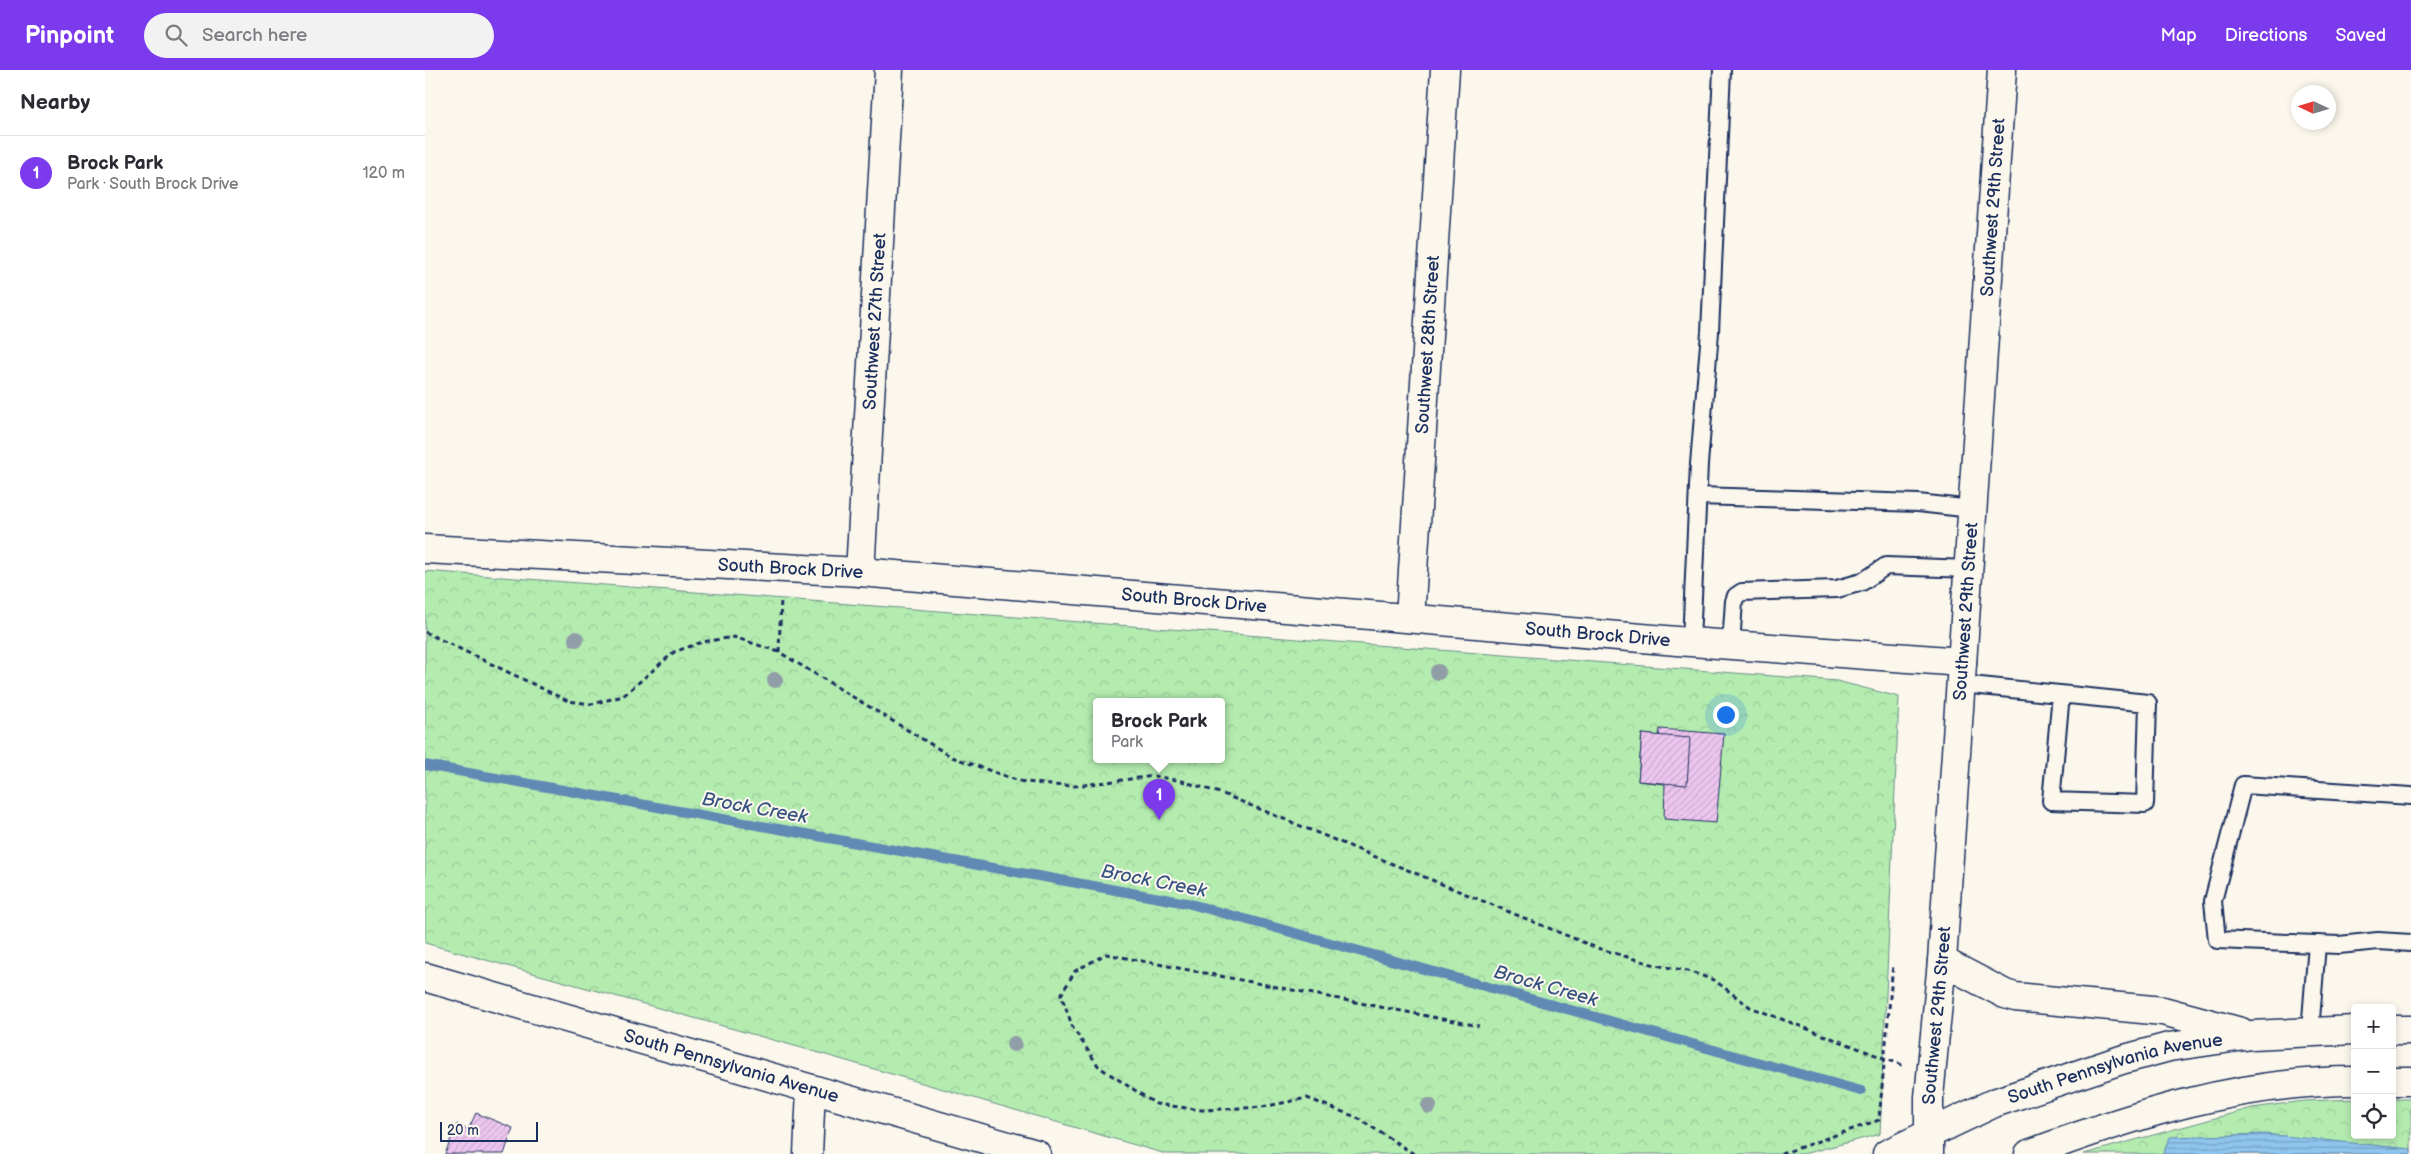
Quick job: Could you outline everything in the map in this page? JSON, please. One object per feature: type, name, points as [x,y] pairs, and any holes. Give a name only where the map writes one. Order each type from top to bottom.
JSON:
[{"type":"main road","name":"Southwest 27th Street","points":[[860,572],[889,70]]},
{"type":"main road","name":"Southwest 28th Street","points":[[1410,618],[1445,70]]},
{"type":"main road","name":"Southwest 29th Street","points":[[1929,1144],[1929,1097],[1942,961],[2002,70]]},
{"type":"main road","name":"South Brock Drive","points":[[425,549],[860,572],[1731,645],[1962,673]]},
{"type":"main road","points":[[1942,961],[2005,994],[2015,997],[2163,1011],[2253,1035]]},
{"type":"main road","name":"South Pennsylvania Avenue","points":[[425,977],[1036,1154]]},
{"type":"main road","name":"South Pennsylvania Avenue","points":[[1887,1154],[1929,1144],[1994,1103],[2121,1060],[2169,1047],[2253,1035],[2351,1030]]},
{"type":"main road","points":[[2396,1030],[2411,1030]]},
{"type":"main road","points":[[2029,1154],[2142,1114],[2197,1099],[2272,1086],[2351,1081]]},
{"type":"main road","points":[[2396,1081],[2411,1081]]},
{"type":"main road","points":[[807,1154],[811,1089]]},
{"type":"lane","points":[[1691,642],[1698,496],[1710,332],[1722,70]]},
{"type":"lane","points":[[1698,496],[1918,503],[1972,509]]},
{"type":"lane","points":[[1731,645],[1734,601],[1736,596],[1742,592],[1837,589],[1862,582],[1885,566],[1969,569]]},
{"type":"lane","points":[[1962,673],[2061,694],[2149,703],[2145,804],[2051,801],[2061,694]]},
{"type":"lane","points":[[2411,796],[2243,785],[2213,901],[2217,940],[2339,945],[2378,942],[2411,943]]},
{"type":"lane","points":[[2310,1032],[2317,944]]},
{"type":"path","points":[[779,652],[782,568]]},
{"type":"path","points":[[425,632],[568,700],[592,704],[623,696],[675,652],[702,642],[735,637],[779,652],[952,757],[1019,781],[1075,786],[1154,776],[1223,794],[1597,948],[1714,980],[1750,1007],[1884,1057],[1907,1068]]},
{"type":"path","points":[[1414,1154],[1356,1117],[1307,1098],[1262,1107],[1203,1110],[1156,1104],[1099,1067],[1073,1028],[1061,995],[1075,971],[1106,954],[1479,1026]]},
{"type":"path","points":[[1781,1154],[1879,1120],[1893,964]]},
{"type":"green space","points":[[425,571],[1837,681],[1899,697],[1880,1134],[1803,1154],[1166,1154],[809,1050],[425,943]]},
{"type":"green space","points":[[2351,1099],[2351,1139],[2396,1139],[2396,1099],[2411,1099],[2411,1154],[2084,1154],[2252,1108],[2304,1101]]},
{"type":"water","points":[[2265,1134],[2411,1149],[2411,1154],[2163,1154],[2170,1137]]},
{"type":"building","points":[[1660,729],[1724,734],[1716,823],[1664,819],[1665,784],[1638,781],[1642,734],[1659,736]]},
{"type":"building","points":[[1642,734],[1690,738],[1687,785],[1638,781]]},
{"type":"building","points":[[476,1113],[513,1128],[504,1154],[445,1154],[457,1124],[468,1130]]},
{"type":"waterway","name":"Brock Creek","points":[[425,765],[1187,903],[1861,1091]]},
{"type":"place","name":"Brock Park","points":[[1159,820]]}]
